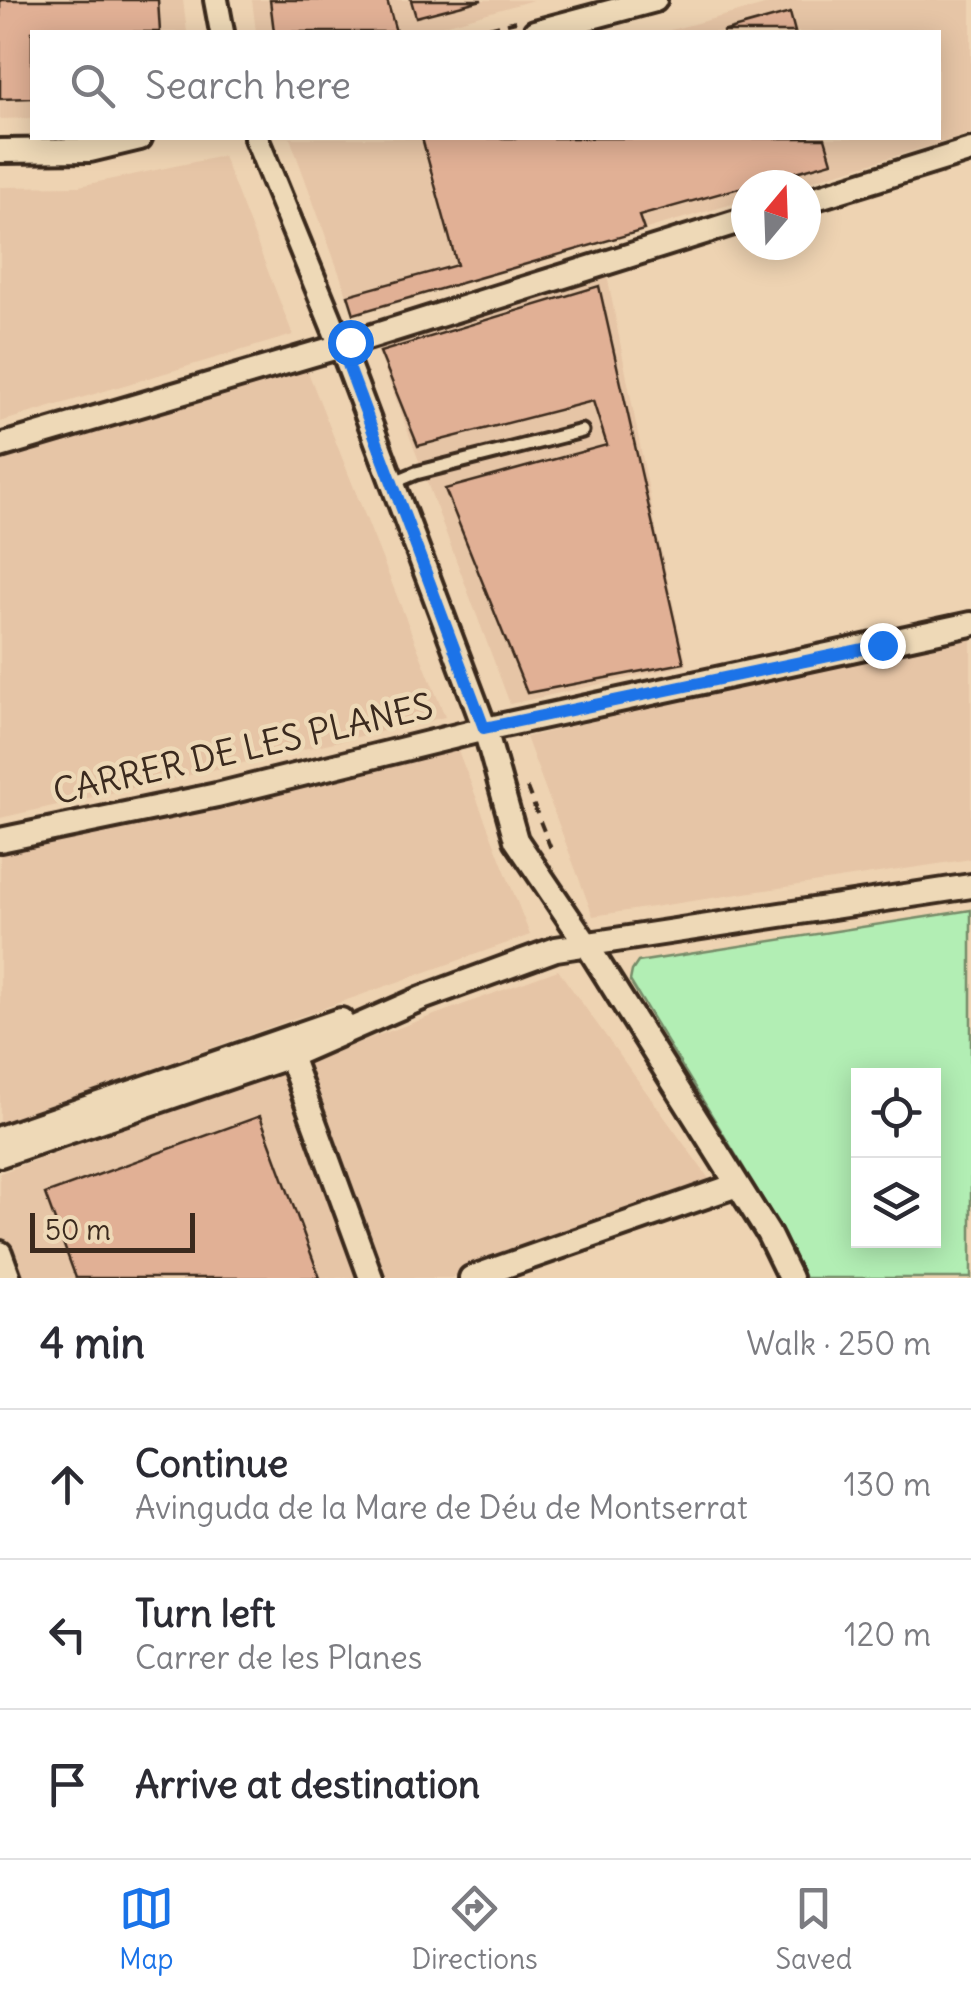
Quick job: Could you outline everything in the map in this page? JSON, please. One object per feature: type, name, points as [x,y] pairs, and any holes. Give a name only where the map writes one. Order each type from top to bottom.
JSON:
[{"type":"street","points":[[216,0],[222,30]]},
{"type":"street","points":[[543,30],[655,0]]},
{"type":"street","points":[[0,151],[90,150],[132,140]]},
{"type":"street","points":[[257,140],[341,346],[484,728],[516,840],[587,945],[768,1233],[790,1278]]},
{"type":"street","points":[[821,196],[971,150]]},
{"type":"street","points":[[0,446],[341,346],[731,224]]},
{"type":"street","name":"CARRER DE LES PLANES","points":[[0,840],[217,795],[484,728],[971,624]]},
{"type":"street","points":[[0,1138],[309,1030],[422,998],[556,950],[971,886]]},
{"type":"street","points":[[0,1155],[290,1056],[422,998]]},
{"type":"street","points":[[290,1056],[371,1278]]},
{"type":"street","points":[[471,1278],[737,1185]]},
{"type":"street","points":[[0,1253],[10,1278]]},
{"type":"lane","points":[[392,483],[582,431]]},
{"type":"shaded area","points":[[0,0],[183,0],[187,30],[30,30],[30,118],[0,119]]},
{"type":"shaded area","points":[[252,0],[533,0],[427,30],[256,30]]},
{"type":"shaded area","points":[[783,0],[971,0],[971,134],[821,178],[821,170],[731,170],[731,204],[354,314],[291,140],[941,140],[941,30],[670,30]]},
{"type":"shaded area","points":[[223,156],[293,335],[0,422],[0,187],[79,186]]},
{"type":"shaded area","points":[[607,275],[687,665],[510,704],[377,349]]},
{"type":"shaded area","points":[[306,367],[445,717],[0,818],[0,456]]},
{"type":"shaded area","points":[[971,633],[971,859],[593,916],[526,737]]},
{"type":"shaded area","points":[[457,748],[530,935],[0,1123],[0,851]]},
{"type":"shaded area","points":[[558,970],[710,1180],[451,1278],[0,1278],[0,1173]]},
{"type":"green space","points":[[971,910],[971,1278],[805,1278],[784,1234],[630,981],[638,962]]},
{"type":"building","points":[[0,0],[158,0],[160,30],[30,30],[30,98],[0,99]]},
{"type":"building","points":[[270,0],[387,0],[395,30],[274,30]]},
{"type":"building","points":[[411,0],[482,0],[416,17]]},
{"type":"building","points":[[790,13],[794,30],[729,30]]},
{"type":"building","points":[[423,140],[826,140],[832,162],[803,170],[731,170],[731,190],[639,216],[644,230],[354,314],[348,295],[457,265]]},
{"type":"building","points":[[599,286],[684,663],[527,693],[445,489],[607,445],[593,401],[418,446],[380,352]]},
{"type":"building","points":[[260,1116],[320,1278],[76,1278],[45,1194]]},
{"type":"route","points":[[350,342],[341,346],[484,728],[882,645]]}]
